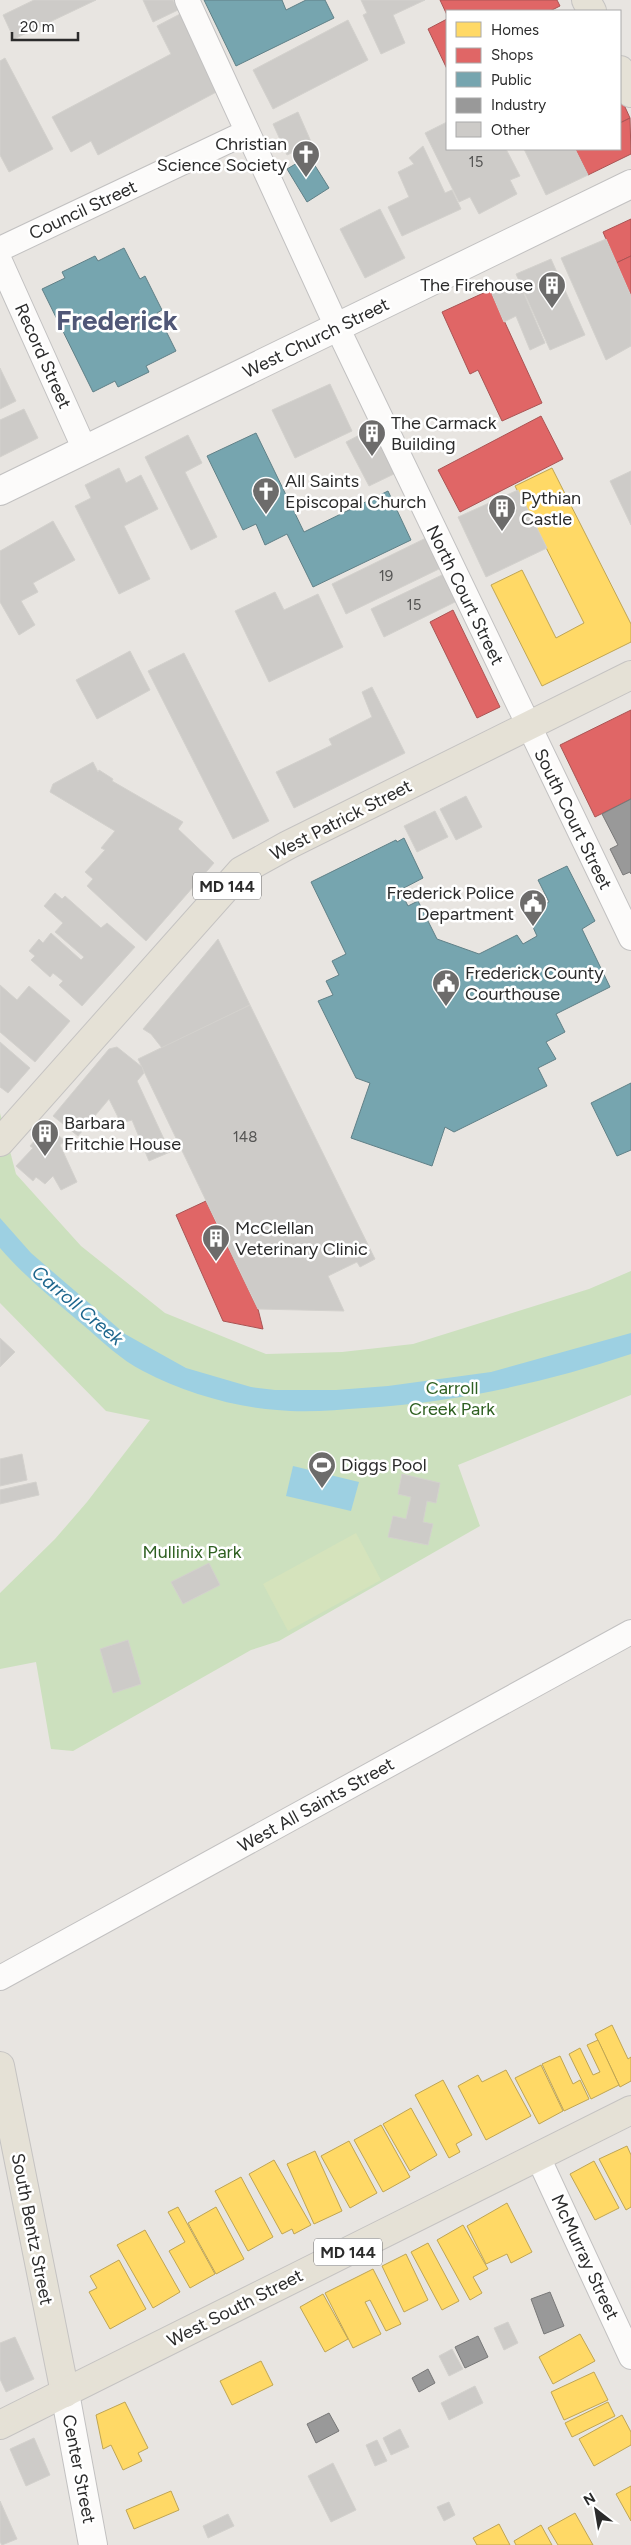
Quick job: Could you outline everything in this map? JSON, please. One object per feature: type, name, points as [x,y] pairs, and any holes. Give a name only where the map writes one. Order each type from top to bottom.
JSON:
[{"type":"main road","points":[[621,72],[631,93]]},
{"type":"main road","name":"West Patrick Street","points":[[0,1142],[240,872],[288,845],[631,675]]},
{"type":"main road","name":"South Bentz Street","points":[[0,2066],[65,2393]]},
{"type":"main road","name":"West South Street","points":[[0,2425],[631,2110]]},
{"type":"street","name":"North Court Street","points":[[187,0],[337,327],[528,727]]},
{"type":"street","name":"Council Street","points":[[0,249],[247,132]]},
{"type":"street","name":"West Church Street","points":[[0,491],[631,184]]},
{"type":"street","name":"Record Street","points":[[0,262],[85,450]]},
{"type":"street","name":"South Court Street","points":[[528,727],[631,938]]},
{"type":"street","name":"West All Saints Street","points":[[0,1978],[631,1632]]},
{"type":"street","name":"McMurray Street","points":[[538,2157],[631,2357]]},
{"type":"street","name":"Center Street","points":[[65,2393],[93,2545]]},
{"type":"green space","points":[[0,1113],[16,1174],[81,1246],[165,1313],[266,1354],[342,1352],[413,1344],[589,1289],[631,1271],[631,1395],[458,1465],[480,1526],[279,1641],[251,1650],[73,1751],[51,1749],[36,1662],[0,1669],[0,1593],[55,1539],[87,1502],[150,1420],[106,1411],[0,1303]]},
{"type":"green space","points":[[356,1533],[381,1580],[288,1631],[263,1584]]},
{"type":"water","name":"Carroll Creek","points":[[0,1218],[31,1253],[125,1334],[186,1368],[251,1387],[275,1390],[336,1390],[388,1386],[491,1372],[631,1333],[631,1354],[533,1382],[499,1390],[432,1401],[299,1411],[243,1406],[191,1392],[158,1379],[135,1367],[112,1350],[40,1288],[0,1248]]},
{"type":"water","name":"Diggs Pool","points":[[293,1466],[359,1482],[351,1511],[286,1496]]},
{"type":"building: Homes","points":[[552,468],[631,624],[631,642],[542,686],[491,585],[522,570],[556,638],[584,623],[515,486]]},
{"type":"building: Homes","points":[[612,2025],[628,2059],[631,2057],[631,2081],[620,2087],[595,2034]]},
{"type":"building: Homes","points":[[598,2040],[619,2085],[591,2099],[569,2054],[580,2048],[593,2075],[600,2072],[587,2045]]},
{"type":"building: Homes","points":[[560,2056],[573,2084],[580,2080],[589,2099],[564,2111],[542,2064]]},
{"type":"building: Homes","points":[[541,2065],[563,2111],[539,2124],[515,2078]]},
{"type":"building: Homes","points":[[506,2070],[531,2116],[486,2140],[458,2086],[478,2075],[482,2082]]},
{"type":"building: Homes","points":[[443,2080],[472,2135],[456,2144],[460,2152],[449,2158],[415,2095]]},
{"type":"building: Homes","points":[[411,2108],[437,2155],[410,2171],[383,2124]]},
{"type":"building: Homes","points":[[381,2125],[410,2177],[383,2192],[354,2140]]},
{"type":"building: Homes","points":[[349,2141],[377,2193],[350,2208],[321,2156]]},
{"type":"building: Homes","points":[[627,2146],[631,2155],[631,2207],[626,2210],[599,2159]]},
{"type":"building: Homes","points":[[315,2151],[342,2211],[314,2224],[287,2164]]},
{"type":"building: Homes","points":[[274,2160],[311,2225],[294,2234],[292,2229],[282,2234],[249,2174]]},
{"type":"building: Homes","points":[[594,2161],[619,2208],[595,2220],[570,2174]]},
{"type":"building: Homes","points":[[241,2177],[273,2237],[248,2251],[215,2191]]},
{"type":"building: Homes","points":[[507,2203],[532,2252],[511,2263],[507,2254],[486,2264],[467,2226]]},
{"type":"building: Homes","points":[[178,2207],[215,2274],[190,2288],[169,2251],[185,2242],[168,2212]]},
{"type":"building: Homes","points":[[216,2207],[244,2259],[216,2274],[188,2223]]},
{"type":"building: Homes","points":[[463,2225],[488,2269],[473,2277],[482,2293],[470,2300],[437,2240]]},
{"type":"building: Homes","points":[[145,2230],[180,2292],[153,2308],[117,2245]]},
{"type":"building: Homes","points":[[428,2243],[459,2301],[442,2310],[411,2252]]},
{"type":"building: Homes","points":[[406,2254],[428,2300],[404,2312],[382,2266]]},
{"type":"building: Homes","points":[[119,2260],[146,2309],[110,2329],[89,2292],[97,2288],[90,2276]]},
{"type":"building: Homes","points":[[373,2269],[401,2324],[386,2331],[370,2300],[365,2302],[381,2334],[353,2348],[325,2293]]},
{"type":"building: Homes","points":[[323,2294],[348,2339],[325,2352],[300,2307]]},
{"type":"building: Homes","points":[[580,2334],[595,2361],[553,2384],[539,2357]]},
{"type":"building: Homes","points":[[261,2361],[273,2385],[232,2405],[220,2381]]},
{"type":"building: Homes","points":[[594,2372],[608,2400],[564,2420],[551,2392]]},
{"type":"building: Homes","points":[[125,2402],[148,2448],[138,2453],[142,2461],[123,2470],[111,2445],[103,2449],[96,2415]]},
{"type":"building: Homes","points":[[608,2402],[615,2416],[572,2437],[565,2423]]},
{"type":"building: Homes","points":[[622,2415],[631,2432],[631,2445],[594,2466],[579,2439]]},
{"type":"building: Homes","points":[[631,2486],[631,2521],[616,2494]]},
{"type":"building: Homes","points":[[171,2491],[179,2510],[134,2529],[126,2510]]},
{"type":"building: Homes","points":[[575,2513],[593,2545],[558,2545],[548,2528]]},
{"type":"building: Homes","points":[[499,2524],[510,2545],[477,2545],[473,2538]]},
{"type":"building: Homes","points":[[541,2525],[552,2545],[516,2545],[514,2541]]},
{"type":"building: Shops","points":[[440,0],[557,0],[560,6],[552,10],[446,10],[446,13]]},
{"type":"building: Shops","points":[[446,20],[446,67],[428,29]]},
{"type":"building: Shops","points":[[621,98],[630,118],[621,122]]},
{"type":"building: Shops","points":[[630,118],[631,154],[588,175],[576,150],[621,150],[621,122]]},
{"type":"building: Shops","points":[[631,219],[631,256],[616,263],[603,232]]},
{"type":"building: Shops","points":[[631,256],[631,296],[616,263]]},
{"type":"building: Shops","points":[[490,290],[542,403],[502,421],[478,370],[470,374],[442,312]]},
{"type":"building: Shops","points":[[541,416],[563,459],[460,512],[438,470]]},
{"type":"building: Shops","points":[[453,610],[500,707],[477,718],[430,622]]},
{"type":"building: Shops","points":[[631,710],[631,799],[595,817],[560,745]]},
{"type":"building: Shops","name":"McClellan Veterinary Clinic","points":[[206,1201],[258,1309],[263,1329],[223,1321],[176,1215]]},
{"type":"building: Public","points":[[204,0],[282,0],[286,10],[306,0],[325,0],[334,18],[236,66]]},
{"type":"building: Public","points":[[309,156],[329,188],[307,202],[287,169]]},
{"type":"building: Public","points":[[124,248],[140,279],[145,276],[162,310],[157,313],[176,351],[146,366],[149,372],[118,387],[115,381],[93,392],[42,289],[65,278],[62,272],[95,256],[98,261]]},
{"type":"building: Public","name":"All Saints Episcopal Church","points":[[256,433],[304,532],[388,491],[411,540],[313,587],[287,534],[265,545],[256,524],[243,530],[207,456]]},
{"type":"building: Public","name":"Frederick County Courthouse","points":[[404,838],[423,878],[400,890],[408,906],[418,901],[437,939],[479,954],[517,935],[523,944],[537,936],[527,914],[549,902],[538,880],[567,866],[595,921],[582,929],[610,987],[556,1014],[565,1032],[546,1042],[556,1059],[538,1068],[547,1086],[454,1132],[445,1127],[432,1166],[351,1138],[370,1083],[356,1078],[318,1001],[333,995],[326,981],[339,975],[332,961],[346,954],[311,882],[396,840],[397,842]]},
{"type":"building: Public","points":[[631,1083],[631,1150],[617,1156],[591,1103]]},
{"type":"building: Industry","points":[[631,799],[631,874],[630,872],[623,875],[610,849],[618,845],[602,814]]},
{"type":"building: Industry","points":[[550,2292],[564,2326],[544,2334],[531,2299]]},
{"type":"building: Industry","points":[[478,2336],[488,2357],[465,2368],[455,2347]]},
{"type":"building: Industry","points":[[428,2369],[435,2383],[419,2392],[412,2378]]},
{"type":"building: Industry","points":[[329,2413],[339,2431],[316,2443],[307,2424]]},
{"type":"building: Other","points":[[34,0],[96,0],[14,39],[3,15]]},
{"type":"building: Other","points":[[143,0],[173,0],[178,10],[153,22]]},
{"type":"building: Other","points":[[361,0],[425,0],[393,15],[405,43],[381,54],[363,15],[367,13]]},
{"type":"building: Other","points":[[182,13],[222,89],[98,155],[91,141],[71,152],[52,117],[171,54],[157,26]]},
{"type":"building: Other","points":[[348,20],[368,60],[273,109],[253,70]]},
{"type":"building: Other","points":[[5,58],[53,149],[9,172],[0,155],[0,61]]},
{"type":"building: Other","points":[[298,112],[312,144],[287,155],[273,124]]},
{"type":"building: Other","points":[[446,122],[446,150],[507,150],[520,176],[510,180],[517,194],[479,214],[470,197],[459,202],[425,133]]},
{"type":"building: Other","points":[[423,146],[445,193],[452,190],[461,209],[402,236],[388,207],[409,197],[398,172],[414,164],[409,158]]},
{"type":"building: Other","points":[[524,150],[576,150],[588,175],[546,195]]},
{"type":"building: Other","points":[[380,209],[405,258],[365,278],[340,229]]},
{"type":"building: Other","points":[[606,239],[631,296],[631,346],[606,360],[561,258]]},
{"type":"building: Other","name":"The Firehouse","points":[[551,259],[585,335],[550,350],[516,274]]},
{"type":"building: Other","points":[[519,282],[545,343],[530,350],[516,316],[504,322],[492,294]]},
{"type":"building: Other","points":[[0,368],[16,401],[0,409]]},
{"type":"building: Other","points":[[330,384],[352,431],[295,458],[272,410]]},
{"type":"building: Other","points":[[24,409],[38,438],[0,457],[0,420]]},
{"type":"building: Other","name":"The Carmack Building","points":[[375,427],[398,472],[369,486],[346,442]]},
{"type":"building: Other","points":[[188,435],[202,463],[185,472],[217,537],[191,550],[145,457]]},
{"type":"building: Other","points":[[119,468],[126,483],[141,475],[158,509],[124,526],[150,579],[119,594],[75,506],[91,498],[85,485]]},
{"type":"building: Other","points":[[631,471],[631,525],[610,481]]},
{"type":"building: Other","name":"Pythian Castle","points":[[518,490],[547,548],[486,577],[458,517]]},
{"type":"building: Other","points":[[53,521],[75,560],[33,583],[38,592],[21,601],[35,625],[19,635],[0,602],[0,551]]},
{"type":"building: Other","points":[[426,538],[441,568],[346,614],[332,584]]},
{"type":"building: Other","points":[[444,574],[457,601],[384,637],[371,609]]},
{"type":"building: Other","points":[[275,592],[284,610],[318,594],[343,647],[269,682],[235,611]]},
{"type":"building: Other","points":[[130,651],[150,690],[97,719],[76,680]]},
{"type":"building: Other","points":[[184,653],[269,821],[233,839],[148,671]]},
{"type":"building: Other","points":[[372,687],[405,753],[294,808],[276,772],[332,745],[329,739],[372,717],[362,692]]},
{"type":"building: Other","points":[[93,762],[98,772],[99,770],[113,779],[112,781],[183,822],[178,829],[214,863],[146,941],[87,886],[93,879],[85,872],[105,850],[101,848],[115,831],[50,792],[53,784]]},
{"type":"building: Other","points":[[466,796],[482,827],[456,840],[440,809]]},
{"type":"building: Other","points":[[435,811],[448,837],[417,852],[404,826]]},
{"type":"building: Other","points":[[55,893],[62,899],[65,896],[101,928],[107,923],[135,947],[82,1006],[59,985],[63,981],[53,973],[50,977],[31,960],[35,956],[29,951],[39,939],[43,943],[51,933],[81,960],[84,957],[55,932],[63,923],[44,906]]},
{"type":"building: Other","points":[[218,939],[250,1005],[162,1048],[151,1034],[143,1029]]},
{"type":"building: Other","points":[[0,985],[17,1000],[29,986],[70,1021],[35,1062],[0,1032]]},
{"type":"building: Other","points":[[250,1005],[375,1259],[360,1267],[357,1262],[328,1276],[344,1311],[258,1309],[138,1059]]},
{"type":"building: Other","points":[[0,1042],[30,1068],[8,1093],[0,1087]]},
{"type":"building: Other","points":[[117,1047],[142,1067],[144,1073],[137,1081],[170,1152],[149,1161],[132,1120],[121,1123],[109,1099],[78,1136],[53,1116],[109,1049]]},
{"type":"building: Other","name":"Barbara Fritchie House","points":[[47,1126],[65,1141],[60,1145],[77,1182],[61,1190],[53,1176],[45,1184],[36,1177],[33,1181],[16,1166],[33,1148],[30,1146]]},
{"type":"building: Other","points":[[0,1338],[15,1352],[0,1367]]},
{"type":"building: Other","points":[[22,1454],[27,1480],[0,1486],[0,1459]]},
{"type":"building: Other","points":[[402,1474],[440,1483],[436,1503],[427,1501],[423,1522],[433,1524],[428,1545],[388,1537],[393,1516],[406,1519],[411,1497],[398,1494]]},
{"type":"building: Other","points":[[36,1482],[39,1495],[0,1504],[0,1490]]},
{"type":"building: Other","points":[[209,1563],[220,1585],[183,1604],[171,1582]]},
{"type":"building: Other","points":[[128,1640],[141,1684],[113,1693],[100,1649]]},
{"type":"building: Other","points":[[508,2322],[518,2343],[504,2350],[494,2328]]},
{"type":"building: Other","points":[[15,2337],[34,2379],[6,2392],[0,2379],[0,2343]]},
{"type":"building: Other","points":[[452,2349],[463,2369],[449,2376],[439,2356]]},
{"type":"building: Other","points":[[475,2386],[483,2403],[449,2420],[441,2403]]},
{"type":"building: Other","points":[[400,2429],[409,2447],[391,2455],[383,2438]]},
{"type":"building: Other","points":[[34,2438],[50,2475],[26,2486],[10,2449]]},
{"type":"building: Other","points":[[377,2440],[387,2461],[375,2466],[366,2445]]},
{"type":"building: Other","points":[[333,2463],[356,2510],[331,2522],[308,2476]]},
{"type":"building: Other","points":[[0,2501],[17,2539],[2,2545],[0,2542]]},
{"type":"building: Other","points":[[449,2502],[455,2515],[444,2521],[437,2507]]},
{"type":"building: Other","points":[[228,2514],[234,2526],[208,2538],[203,2526]]},
{"type":"place","name":"Christian Science Society","points":[[306,178]]},
{"type":"place","name":"The Firehouse","points":[[552,309]]},
{"type":"place","name":"The Carmack Building","points":[[372,457]]},
{"type":"place","name":"All Saints Episcopal Church","points":[[266,515]]},
{"type":"place","name":"Pythian Castle","points":[[502,532]]},
{"type":"place","name":"Frederick Police Department","points":[[533,927]]},
{"type":"place","name":"Frederick County Courthouse","points":[[446,1007]]},
{"type":"place","name":"Barbara Fritchie House","points":[[45,1157]]},
{"type":"place","name":"McClellan Veterinary Clinic","points":[[216,1262]]},
{"type":"place","name":"Diggs Pool","points":[[322,1489]]},
{"type":"district","name":"Frederick","points":[[117,320]]},
{"type":"park label","name":"Carroll Creek Park","points":[[452,1398]]},
{"type":"park label","name":"Mullinix Park","points":[[192,1552]]}]
